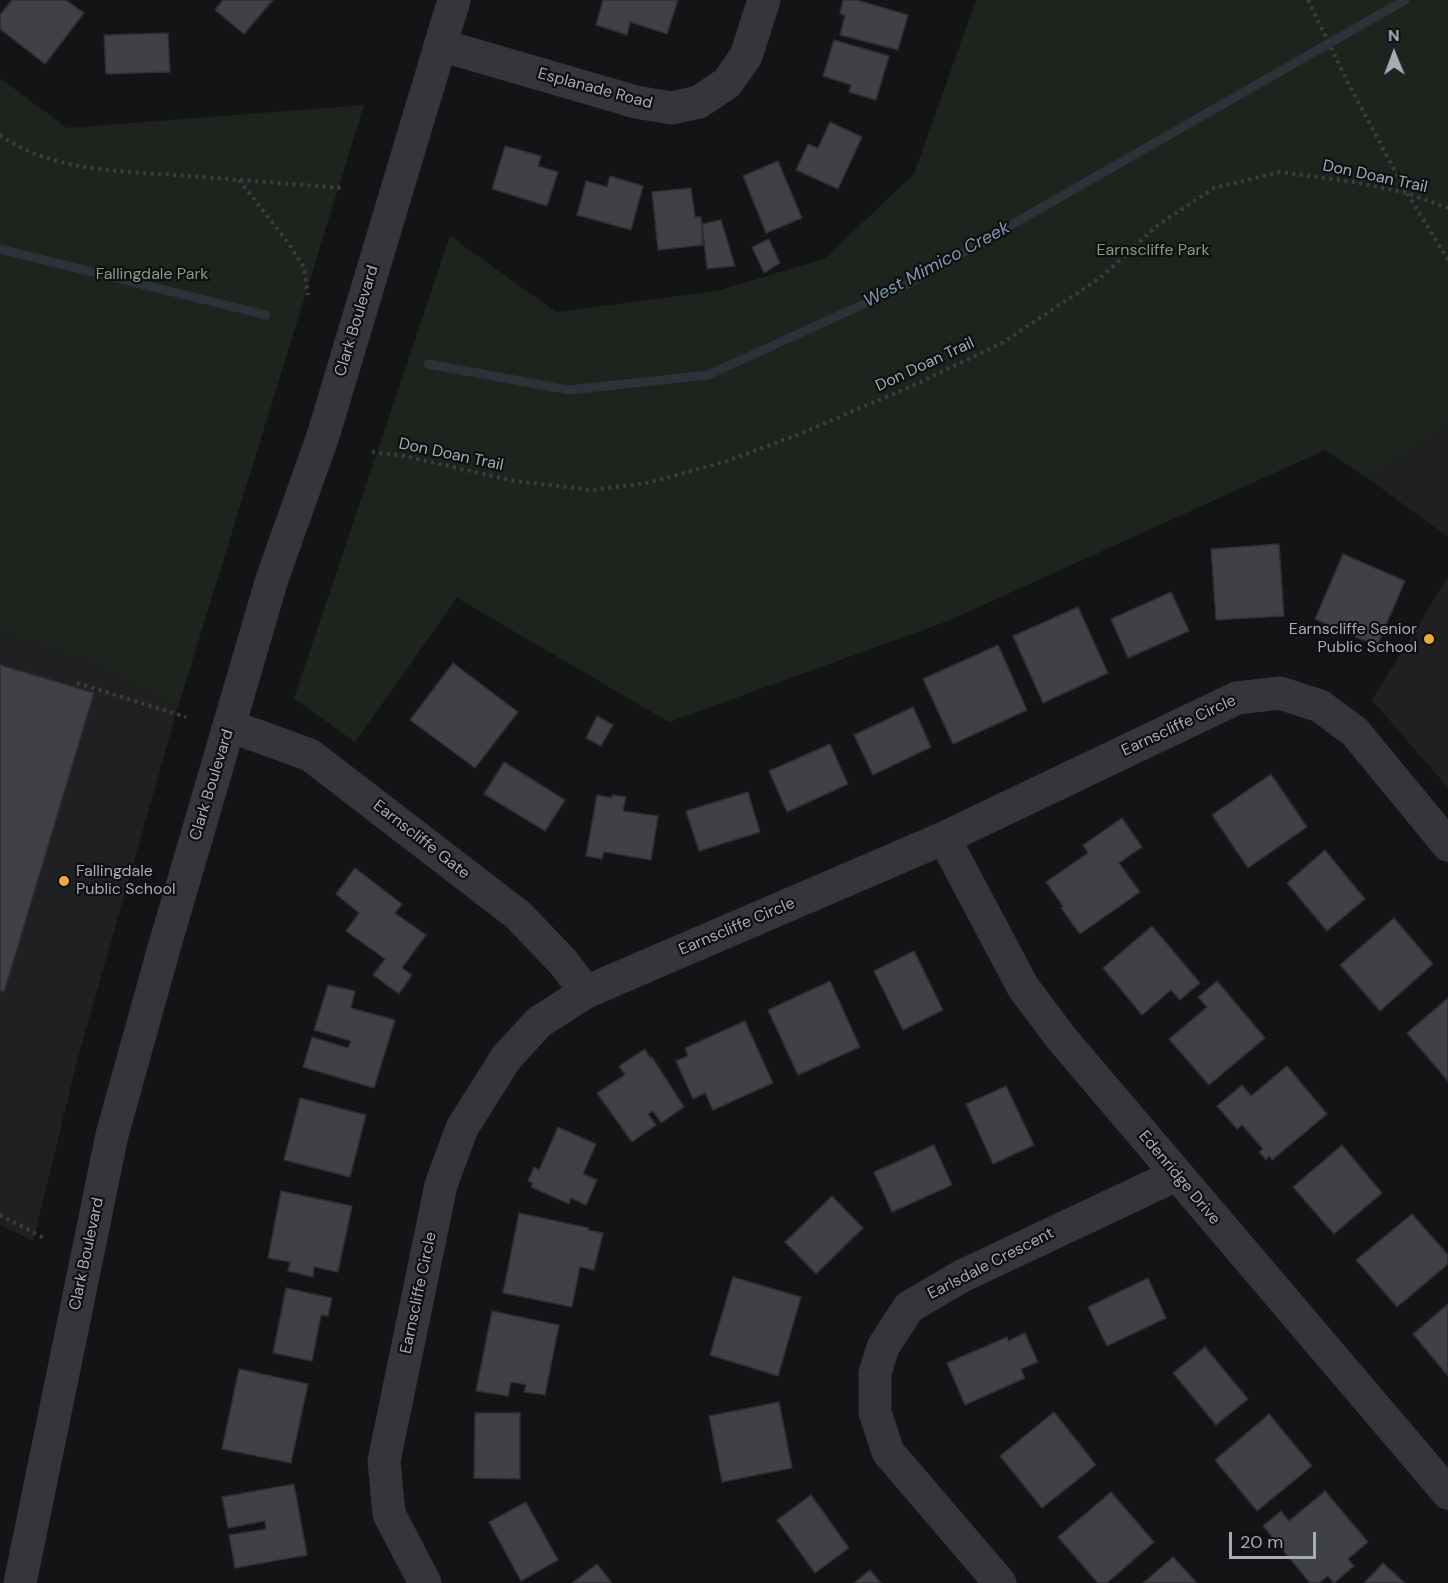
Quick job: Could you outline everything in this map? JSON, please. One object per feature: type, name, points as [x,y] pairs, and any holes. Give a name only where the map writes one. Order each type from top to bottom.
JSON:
[{"type":"street","name":"Clark Boulevard","points":[[21,1583],[112,1135],[272,579],[322,436],[454,0]]},
{"type":"street","name":"Esplanade Road","points":[[440,45],[636,102],[671,108],[699,102],[727,83],[746,56],[764,0]]},
{"type":"street","name":"Earnscliffe Circle","points":[[425,1583],[389,1514],[384,1461],[441,1185],[462,1128],[506,1058],[538,1022],[586,992],[944,838],[1237,698],[1280,693],[1320,706],[1355,732],[1448,845]]},
{"type":"street","name":"Earnscliffe Gate","points":[[230,726],[310,755],[518,915],[563,963],[586,992]]},
{"type":"street","name":"Edenridge Drive","points":[[944,838],[1023,987],[1062,1039],[1448,1493]]},
{"type":"street","name":"Earlsdale Crescent","points":[[1000,1583],[888,1452],[874,1412],[874,1372],[883,1347],[909,1307],[944,1286],[1176,1175]]},
{"type":"path","points":[[1308,0],[1350,87],[1407,193],[1448,260]]},
{"type":"path","points":[[0,135],[17,147],[61,162],[110,170],[344,188]]},
{"type":"path","name":"Don Doan Trail","points":[[372,452],[404,456],[515,481],[581,489],[592,490],[647,483],[724,462],[797,435],[914,385],[1002,343],[1100,278],[1158,225],[1215,188],[1280,172],[1354,182],[1407,193],[1448,208]]},
{"type":"path","points":[[239,180],[304,267],[308,295]]},
{"type":"path","points":[[77,683],[186,717]]},
{"type":"path","points":[[0,1215],[44,1238]]},
{"type":"shaded area","points":[[1448,423],[1448,537],[1367,478]]},
{"type":"shaded area","name":"Earnscliffe Senior Public School","points":[[1448,577],[1448,788],[1372,700]]},
{"type":"shaded area","name":"Fallingdale Public School","points":[[0,631],[91,661],[178,707],[79,1054],[33,1241],[0,1225]]},
{"type":"green space","name":"Earnscliffe Park","points":[[976,0],[1448,0],[1448,423],[1367,478],[1325,450],[948,621],[669,722],[457,598],[355,742],[294,698],[450,236],[556,312],[716,291],[824,259],[914,174]]},
{"type":"green space","name":"Fallingdale Park","points":[[0,78],[67,128],[364,105],[178,707],[91,661],[0,631]]},
{"type":"building","points":[[12,0],[66,0],[84,13],[45,64],[0,29],[0,15]]},
{"type":"building","points":[[223,0],[273,0],[244,34],[215,10]]},
{"type":"building","points":[[603,0],[678,0],[667,34],[630,22],[627,35],[596,25]]},
{"type":"building","points":[[843,0],[857,0],[908,15],[898,50],[840,35],[845,15],[840,14]]},
{"type":"building","points":[[168,33],[170,72],[106,74],[104,35]]},
{"type":"building","points":[[834,40],[889,56],[876,100],[849,92],[851,85],[823,76]]},
{"type":"building","points":[[830,122],[862,137],[838,189],[796,170],[808,144],[818,148]]},
{"type":"building","points":[[505,146],[541,156],[538,166],[558,172],[547,206],[492,189]]},
{"type":"building","points":[[778,161],[802,218],[766,233],[743,176]]},
{"type":"building","points":[[610,176],[643,186],[631,230],[577,215],[586,181],[607,187]]},
{"type":"building","points":[[691,188],[695,217],[701,217],[703,245],[658,250],[652,192]]},
{"type":"building","points":[[721,220],[735,266],[707,269],[702,224]]},
{"type":"building","points":[[769,239],[780,263],[764,273],[752,247]]},
{"type":"building","points":[[1279,544],[1284,616],[1216,620],[1211,549]]},
{"type":"building","points":[[1343,554],[1405,581],[1377,646],[1315,619]]},
{"type":"building","points":[[1171,592],[1189,631],[1128,658],[1111,619]]},
{"type":"building","points":[[1078,607],[1108,673],[1043,703],[1013,636]]},
{"type":"building","points":[[998,645],[1027,710],[953,744],[923,679]]},
{"type":"building","points":[[453,663],[518,712],[475,768],[410,720]]},
{"type":"building","points":[[0,665],[94,693],[4,992],[0,990]]},
{"type":"building","points":[[913,707],[931,747],[873,775],[854,735]]},
{"type":"building","points":[[597,716],[613,725],[601,746],[586,738]]},
{"type":"building","points":[[830,744],[848,784],[787,812],[769,771]]},
{"type":"building","points":[[504,762],[565,800],[545,831],[484,794]]},
{"type":"building","points":[[1271,774],[1307,827],[1248,868],[1212,815]]},
{"type":"building","points":[[748,792],[760,832],[699,851],[686,811]]},
{"type":"building","points":[[597,795],[612,798],[612,795],[626,797],[623,811],[658,816],[651,860],[604,852],[602,859],[586,856]]},
{"type":"building","points":[[1122,818],[1142,847],[1119,863],[1140,892],[1080,934],[1046,882],[1088,853],[1083,845]]},
{"type":"building","points":[[1325,850],[1365,899],[1327,931],[1287,883]]},
{"type":"building","points":[[355,868],[402,904],[395,913],[426,935],[402,968],[412,975],[399,994],[373,975],[385,959],[346,931],[359,913],[336,894]]},
{"type":"building","points":[[1394,918],[1433,964],[1380,1011],[1340,965]]},
{"type":"building","points":[[1152,926],[1200,983],[1180,1000],[1171,990],[1142,1015],[1103,968]]},
{"type":"building","points":[[914,951],[943,1010],[903,1030],[874,971]]},
{"type":"building","points":[[830,981],[860,1047],[798,1075],[768,1010]]},
{"type":"building","points":[[1217,981],[1265,1038],[1209,1085],[1169,1039],[1207,1007],[1198,997]]},
{"type":"building","points":[[328,985],[355,991],[351,1008],[395,1020],[374,1088],[303,1067],[312,1037],[348,1048],[351,1041],[314,1030]]},
{"type":"building","points":[[1448,998],[1448,1081],[1407,1033]]},
{"type":"building","points":[[745,1021],[773,1083],[713,1110],[705,1093],[693,1099],[676,1061],[688,1056],[685,1048]]},
{"type":"building","points":[[645,1049],[684,1107],[661,1123],[653,1111],[648,1114],[656,1125],[632,1142],[597,1093],[625,1075],[619,1066]]},
{"type":"building","points":[[1287,1066],[1327,1114],[1272,1160],[1269,1156],[1266,1160],[1259,1152],[1263,1149],[1242,1125],[1237,1129],[1217,1106],[1242,1085],[1251,1096]]},
{"type":"building","points":[[1006,1086],[1034,1145],[993,1164],[966,1104]]},
{"type":"building","points":[[300,1098],[366,1115],[350,1177],[284,1160]]},
{"type":"building","points":[[558,1127],[596,1144],[583,1174],[597,1180],[586,1205],[571,1198],[569,1204],[531,1187],[533,1183],[528,1181],[534,1167],[539,1170]]},
{"type":"building","points":[[934,1145],[952,1185],[892,1212],[874,1172]]},
{"type":"building","points":[[1342,1145],[1382,1193],[1334,1234],[1293,1187]]},
{"type":"building","points":[[281,1191],[352,1206],[338,1272],[314,1267],[313,1277],[288,1271],[290,1262],[268,1258]]},
{"type":"building","points":[[832,1196],[863,1228],[816,1274],[785,1242]]},
{"type":"building","points":[[519,1213],[603,1233],[594,1270],[580,1267],[572,1307],[503,1293]]},
{"type":"building","points":[[1412,1214],[1448,1255],[1448,1264],[1397,1307],[1356,1260]]},
{"type":"building","points":[[733,1277],[801,1297],[778,1376],[710,1355]]},
{"type":"building","points":[[1148,1278],[1166,1318],[1107,1346],[1088,1307]]},
{"type":"building","points":[[286,1288],[332,1298],[328,1316],[321,1315],[312,1361],[273,1353]]},
{"type":"building","points":[[1448,1304],[1448,1376],[1413,1334]]},
{"type":"building","points":[[492,1311],[559,1325],[545,1395],[524,1392],[526,1385],[511,1382],[508,1396],[476,1391]]},
{"type":"building","points":[[1025,1333],[1038,1362],[1021,1369],[1025,1378],[965,1405],[947,1363],[1007,1337],[1008,1341]]},
{"type":"building","points":[[1205,1347],[1248,1399],[1216,1425],[1173,1373]]},
{"type":"building","points":[[239,1369],[308,1384],[291,1463],[222,1449]]},
{"type":"building","points":[[779,1402],[792,1468],[722,1482],[709,1416]]},
{"type":"building","points":[[1054,1412],[1096,1465],[1042,1508],[1000,1456]]},
{"type":"building","points":[[475,1413],[520,1413],[520,1479],[474,1478]]},
{"type":"building","points":[[1269,1414],[1312,1466],[1257,1511],[1215,1460]]},
{"type":"building","points":[[294,1484],[307,1555],[235,1568],[229,1535],[266,1529],[265,1521],[228,1528],[222,1497]]},
{"type":"building","points":[[1325,1491],[1368,1542],[1348,1559],[1354,1566],[1334,1583],[1328,1576],[1319,1583],[1310,1583],[1263,1526],[1281,1511],[1289,1521]]},
{"type":"building","points":[[1111,1492],[1154,1542],[1107,1583],[1098,1583],[1058,1537]]},
{"type":"building","points":[[811,1495],[849,1548],[815,1573],[777,1520]]},
{"type":"building","points":[[526,1502],[558,1560],[521,1581],[489,1522]]},
{"type":"building","points":[[1173,1557],[1197,1583],[1143,1583]]},
{"type":"building","points":[[1383,1563],[1405,1583],[1364,1583]]},
{"type":"building","points":[[597,1564],[612,1583],[572,1583]]},
{"type":"building","points":[[870,1570],[881,1583],[854,1583]]},
{"type":"waterway","name":"West Mimico Creek","points":[[428,364],[569,390],[708,375],[908,284],[1405,0]]},
{"type":"waterway","name":"West Mimico Creek","points":[[0,249],[266,315]]},
{"type":"place","name":"Earnscliffe Senior Public School","points":[[1429,639]]},
{"type":"place","name":"Fallingdale Public School","points":[[64,881]]}]
